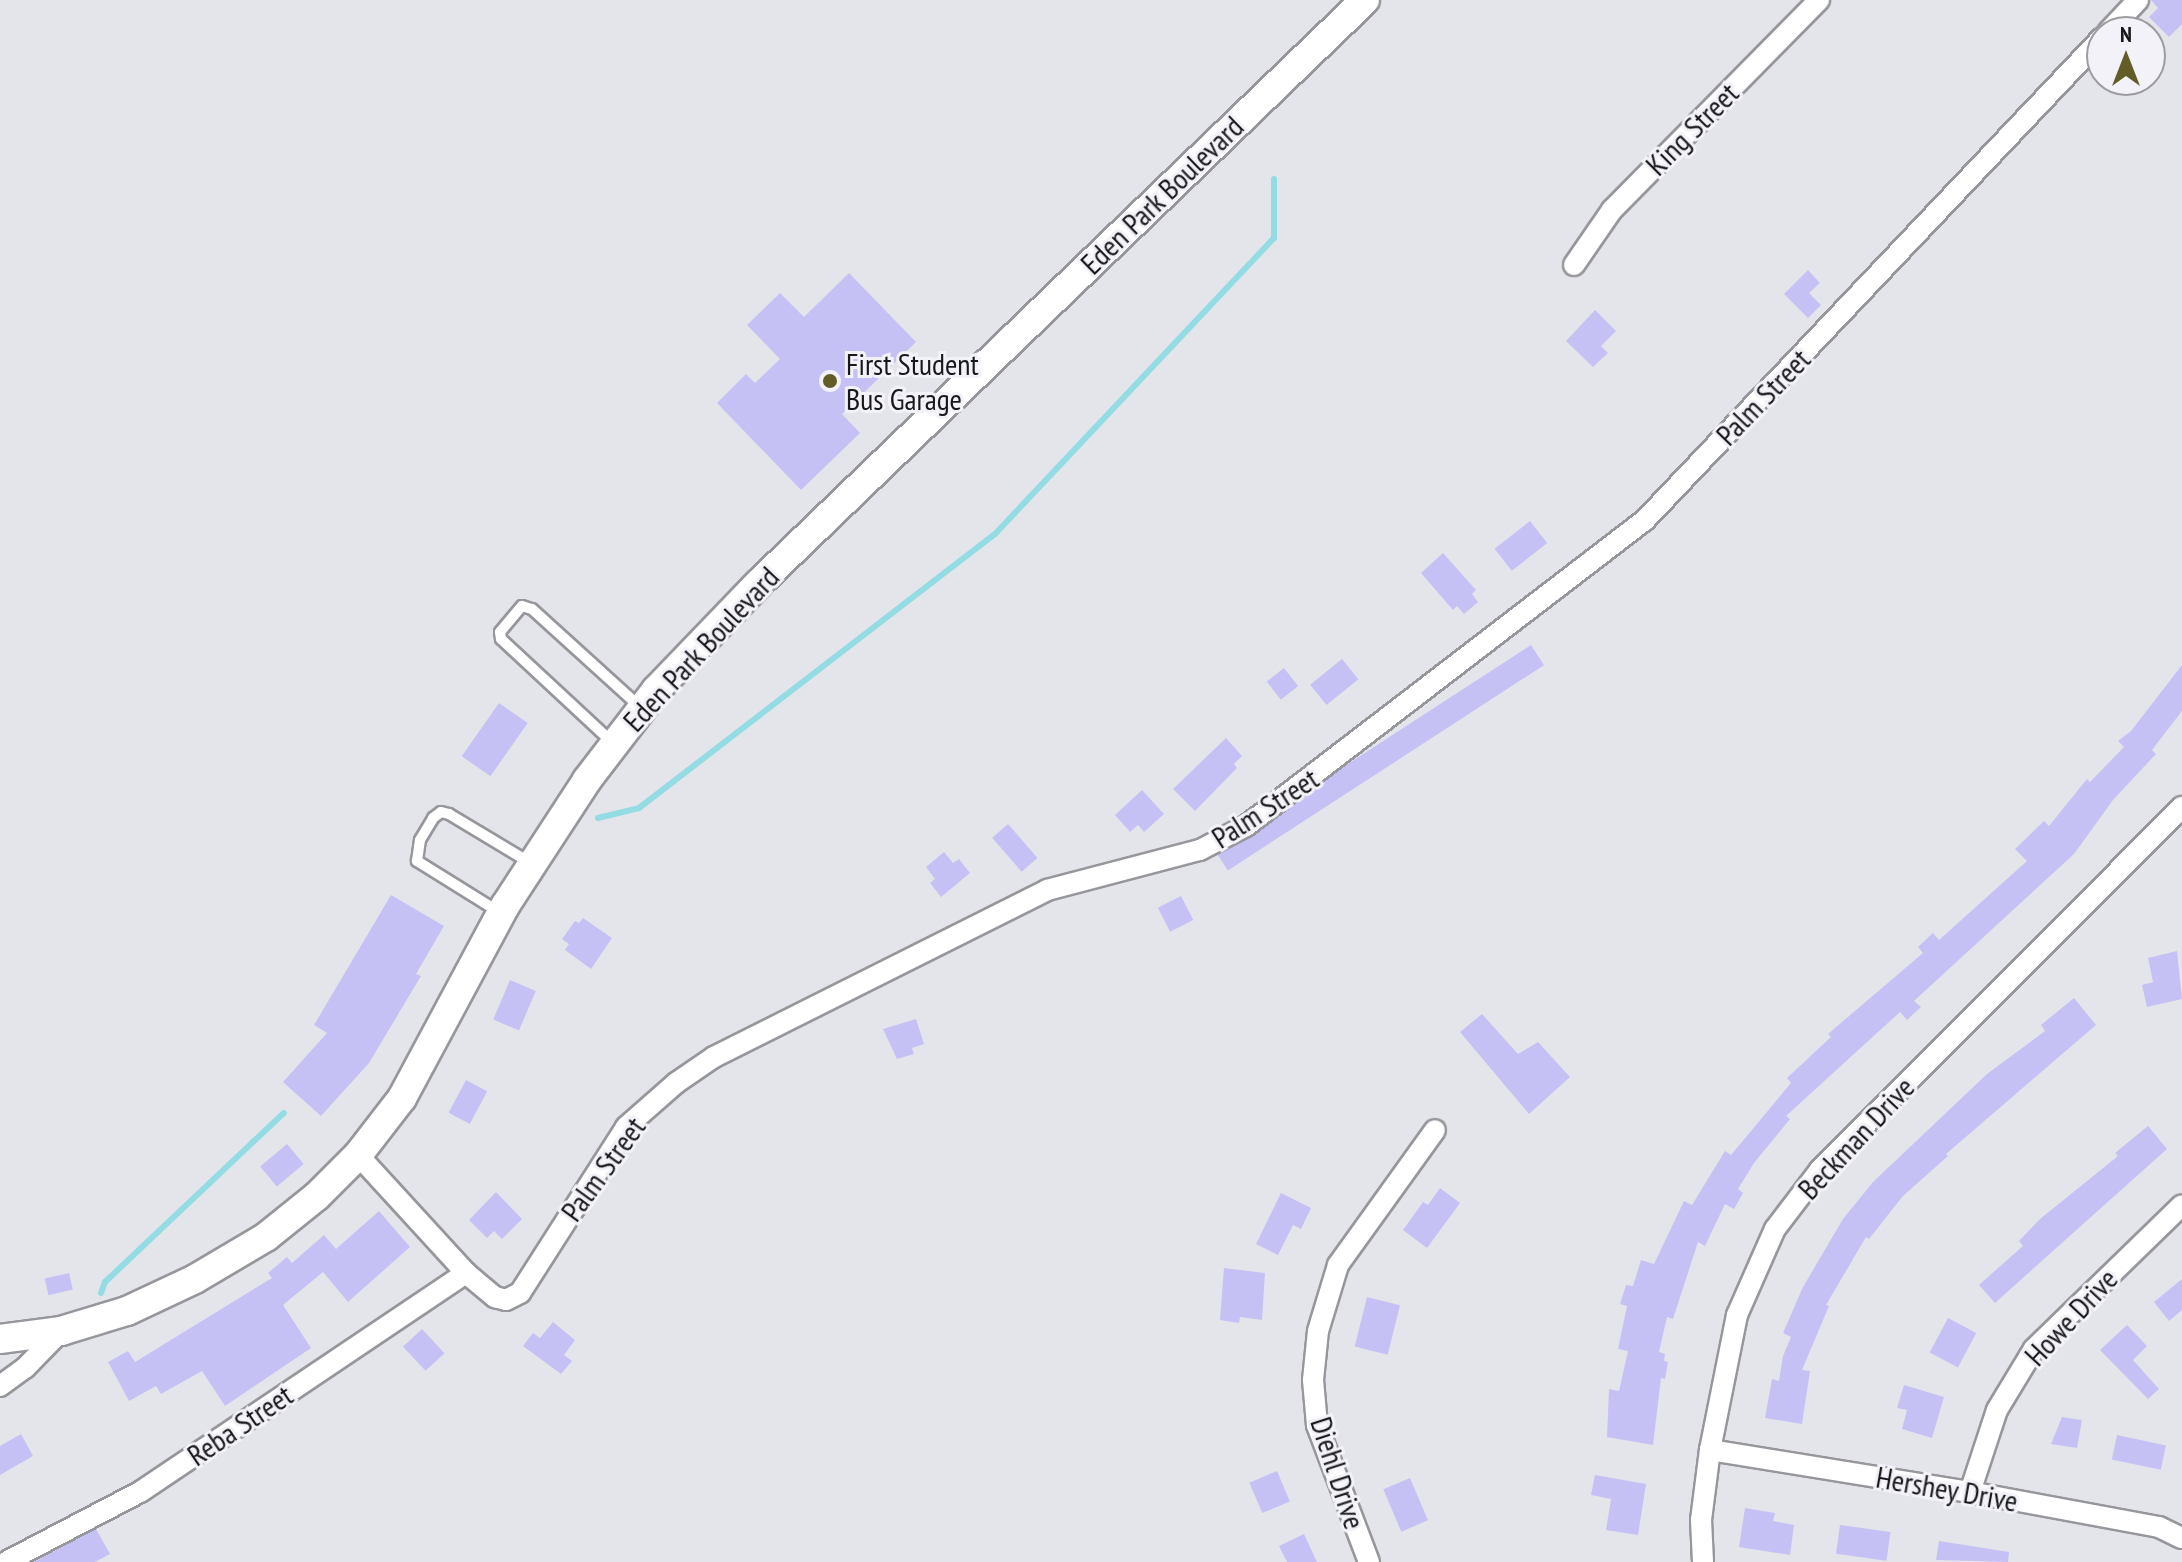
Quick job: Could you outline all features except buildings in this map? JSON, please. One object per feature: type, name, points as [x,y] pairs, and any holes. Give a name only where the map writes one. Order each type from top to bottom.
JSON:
[{"type":"main road","name":"Eden Park Boulevard","points":[[0,1339],[61,1331],[127,1311],[195,1279],[266,1237],[317,1196],[358,1155],[402,1098],[501,913],[614,745],[642,709],[758,584],[1365,0]]},
{"type":"street","name":"King Street","points":[[1574,265],[1612,210],[1819,0]]},
{"type":"street","points":[[2123,16],[2138,0]]},
{"type":"street","name":"Palm Street","points":[[358,1155],[466,1273],[495,1297],[506,1300],[520,1293],[626,1127],[676,1083],[714,1057],[1047,890],[1200,850],[1246,826],[1296,792],[1645,520],[2086,55]]},
{"type":"street","name":"Beckman Drive","points":[[1703,1562],[1701,1520],[1710,1450],[1737,1315],[1775,1229],[1820,1170],[2182,807]]},
{"type":"street","name":"Diehl Drive","points":[[1369,1562],[1317,1425],[1313,1380],[1318,1331],[1338,1265],[1435,1130]]},
{"type":"street","name":"Howe Drive","points":[[1970,1492],[1997,1410],[2034,1349],[2182,1205]]},
{"type":"street","name":"Reba Street","points":[[6,1562],[140,1492],[466,1273]]},
{"type":"street","points":[[0,1386],[25,1368],[61,1331]]},
{"type":"street","name":"Hershey Drive","points":[[1710,1450],[1970,1492],[2159,1527],[2182,1538]]},
{"type":"lane","points":[[614,745],[501,639],[500,632],[522,606],[532,609],[642,709]]},
{"type":"lane","points":[[501,913],[417,861],[420,840],[433,818],[441,812],[449,814],[532,864]]},
{"type":"waterway","points":[[598,818],[639,808],[995,534],[1274,238],[1274,179]]},
{"type":"waterway","points":[[101,1293],[105,1282],[284,1113]]},
{"type":"place","name":"First Student Bus Garage","points":[[830,381]]}]
